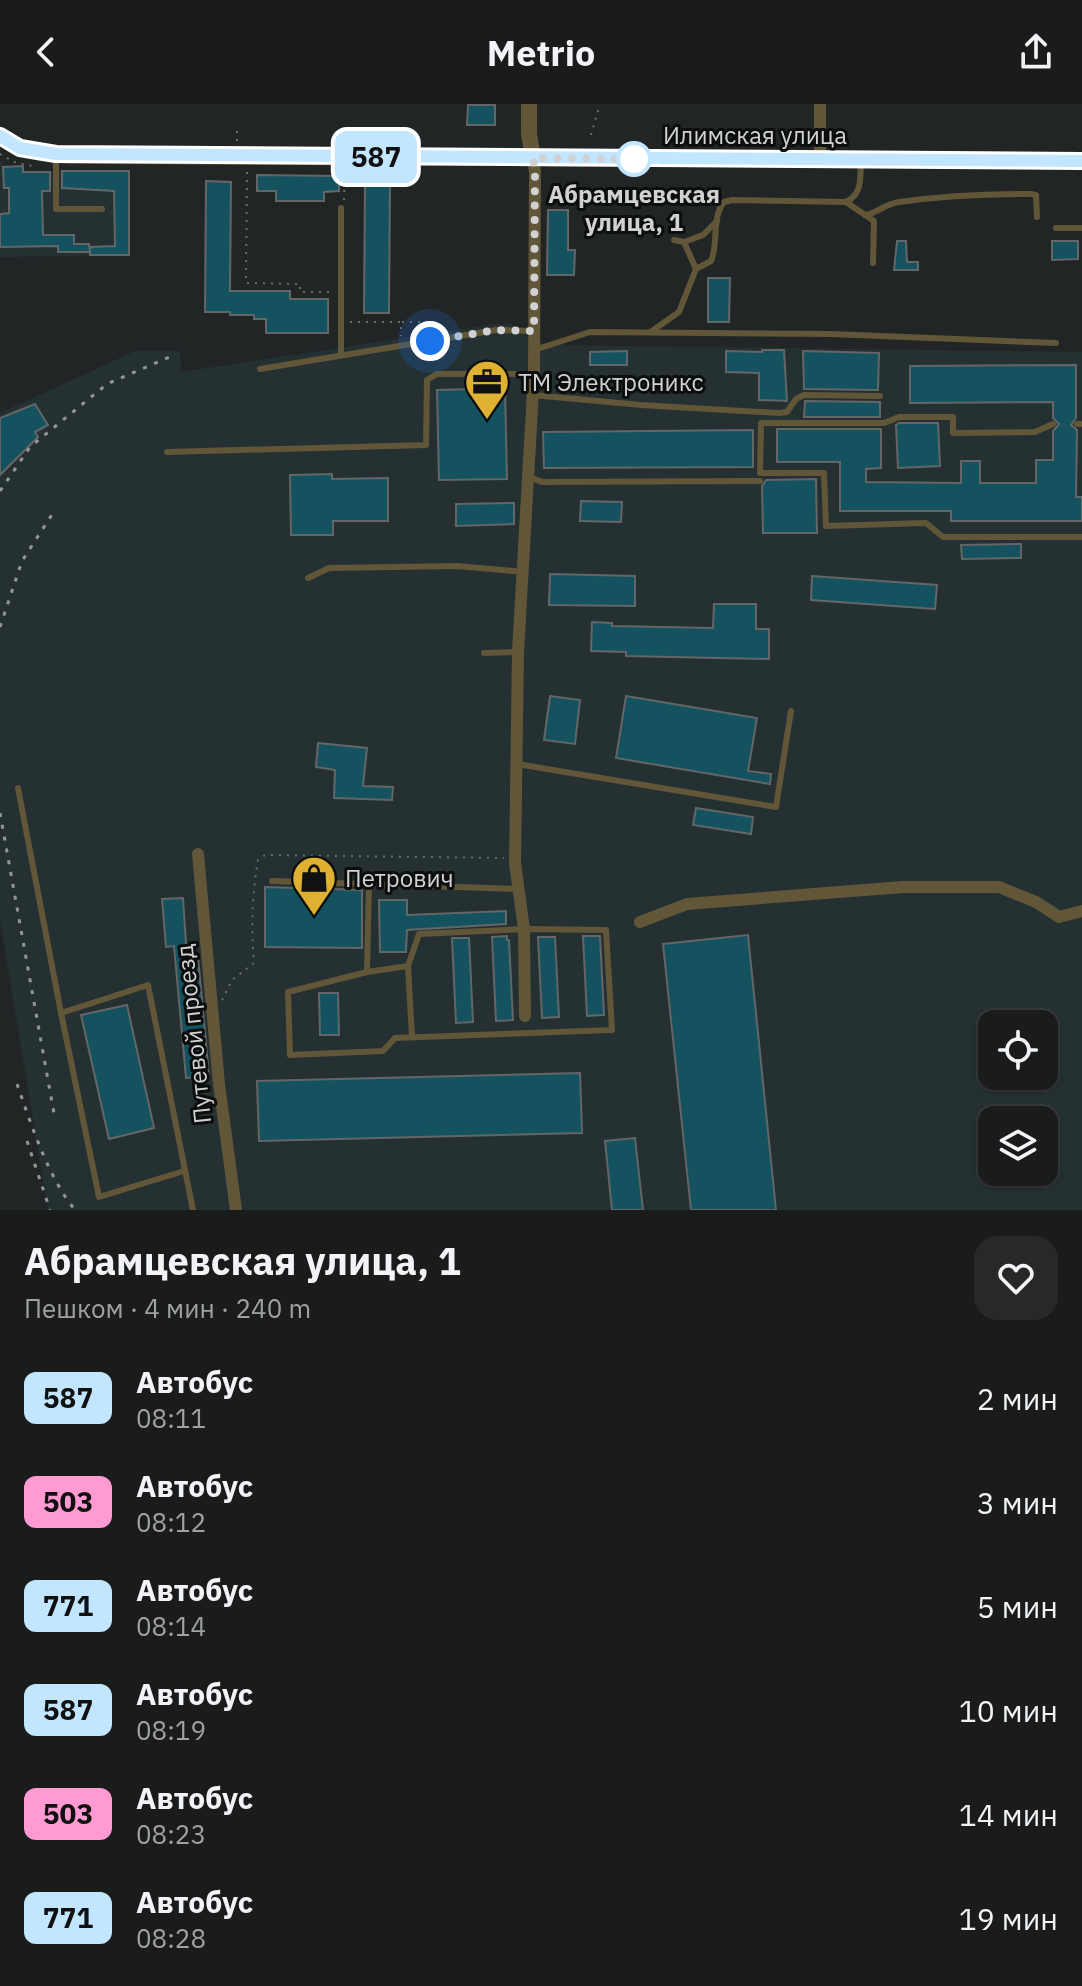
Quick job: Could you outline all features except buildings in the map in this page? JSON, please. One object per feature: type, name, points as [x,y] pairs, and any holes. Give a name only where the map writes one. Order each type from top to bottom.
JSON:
[{"type":"street","points":[[525,1016],[524,929],[515,863],[518,652],[534,374],[535,172],[529,134],[529,104]]},
{"type":"street","points":[[820,104],[820,159]]},
{"type":"street","name":"Илимская улица","points":[[0,136],[20,148],[56,154],[1082,161]]},
{"type":"street","name":"Путевой проезд","points":[[198,854],[219,1084],[236,1210]]},
{"type":"street","points":[[640,922],[687,904],[903,887],[999,887],[1036,902],[1059,917],[1082,911]]},
{"type":"lane","points":[[56,154],[56,209],[102,209]]},
{"type":"lane","points":[[648,333],[679,312],[696,269],[711,261],[720,206],[732,200],[846,202],[854,199],[859,191],[861,160]]},
{"type":"lane","points":[[865,215],[896,202],[971,195],[1031,194],[1036,195],[1037,217]]},
{"type":"lane","points":[[846,202],[874,221],[873,263]]},
{"type":"lane","points":[[341,208],[341,355]]},
{"type":"lane","points":[[674,240],[684,242],[703,235],[717,221]]},
{"type":"lane","points":[[1056,228],[1082,228]]},
{"type":"lane","points":[[684,242],[696,269]]},
{"type":"lane","points":[[260,369],[496,330],[534,331]]},
{"type":"lane","points":[[534,350],[590,332],[831,334],[1056,343]]},
{"type":"lane","points":[[167,452],[426,445],[427,380],[437,374],[534,374]]},
{"type":"lane","points":[[533,395],[779,413],[787,412],[796,399],[804,395],[880,396]]},
{"type":"lane","points":[[1053,424],[1035,432],[953,433],[953,417],[899,417],[884,423],[761,423],[760,473],[824,473],[826,526],[926,523],[943,537],[1082,537]]},
{"type":"lane","points":[[529,477],[542,482],[760,481]]},
{"type":"lane","points":[[308,578],[329,568],[457,566],[524,572]]},
{"type":"lane","points":[[484,653],[518,652]]},
{"type":"lane","points":[[517,764],[776,807],[791,711]]},
{"type":"lane","points":[[18,788],[99,1197],[184,1171]]},
{"type":"lane","points":[[272,881],[519,889]]},
{"type":"lane","points":[[367,972],[369,884]]},
{"type":"lane","points":[[408,966],[367,972],[288,992],[290,1055],[383,1051],[395,1038],[612,1030],[606,930],[524,929],[419,934],[408,966],[412,1037]]},
{"type":"lane","points":[[61,1013],[148,985],[193,1210]]},
{"type":"path","points":[[591,135],[600,104]]},
{"type":"path","points":[[237,131],[237,146]]},
{"type":"path","points":[[247,171],[246,283],[300,284],[300,292],[341,292]]},
{"type":"path","points":[[341,208],[345,197],[345,171]]},
{"type":"path","points":[[341,321],[434,322]]},
{"type":"path","points":[[401,322],[401,338]]},
{"type":"shaded area","points":[[0,160],[4,167],[23,166],[24,172],[129,171],[129,255],[0,257]]},
{"type":"shaded area","points":[[511,324],[546,345],[1082,352],[1082,1210],[48,1210],[0,921],[0,413],[135,351],[180,351],[181,372]]},
{"type":"railway","points":[[0,491],[30,447],[107,384],[172,356]]},
{"type":"railway","points":[[0,627],[22,561],[53,513]]},
{"type":"railway","points":[[0,813],[55,1119]]},
{"type":"railway","points":[[17,1084],[48,1166],[75,1210]]},
{"type":"railway","points":[[27,1141],[50,1210]]},
{"type":"bus line","name":"587","points":[[0,136],[9,143],[36,153],[109,156],[1082,161]]},
{"type":"place","name":"Абрамцевская улица, 1","points":[[634,159]]},
{"type":"place","name":"ТМ Электроникс","points":[[487,421]]},
{"type":"place","name":"Петрович","points":[[314,917]]},
{"type":"route","points":[[430,341],[496,330],[534,331],[533,158],[634,159]]}]
